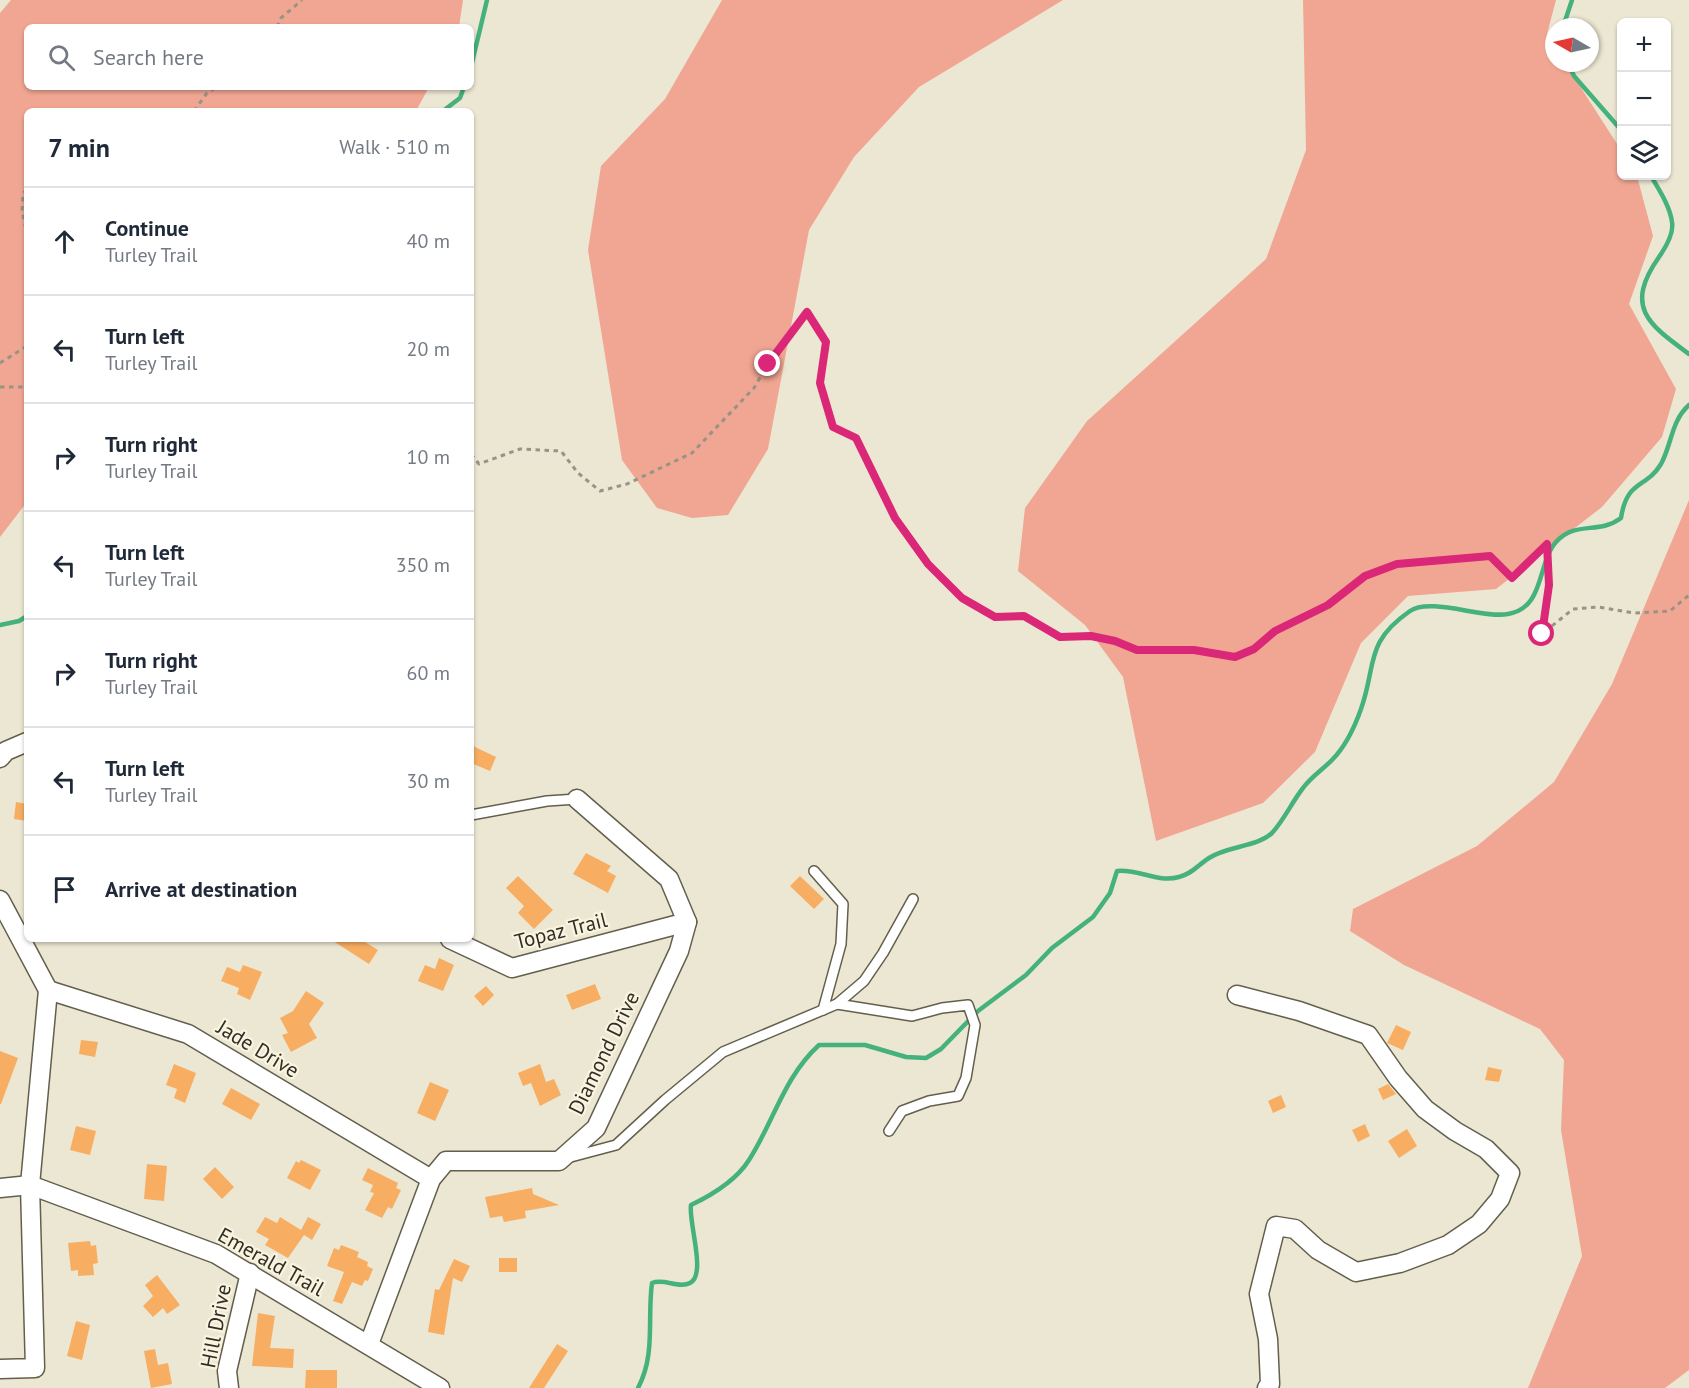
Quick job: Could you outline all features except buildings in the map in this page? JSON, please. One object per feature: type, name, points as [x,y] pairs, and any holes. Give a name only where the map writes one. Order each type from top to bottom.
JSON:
[{"type":"street","points":[[0,758],[6,751],[24,743]]},
{"type":"street","points":[[577,799],[669,879],[687,922]]},
{"type":"street","points":[[0,900],[48,990],[30,1185],[35,1368],[0,1369]]},
{"type":"street","name":"Topaz Trail","points":[[456,942],[512,968],[687,922]]},
{"type":"street","name":"Diamond Drive","points":[[559,1161],[596,1128],[679,951],[687,922]]},
{"type":"street","name":"Jade Drive","points":[[48,990],[188,1034],[430,1179]]},
{"type":"street","points":[[1237,995],[1299,1011],[1368,1035],[1398,1077],[1425,1109],[1455,1131],[1486,1149],[1510,1173],[1500,1199],[1479,1224],[1448,1245],[1400,1263],[1356,1272],[1318,1250],[1295,1228],[1276,1226],[1259,1294],[1268,1339],[1270,1384],[1267,1388]]},
{"type":"street","points":[[369,1344],[430,1179],[446,1161],[559,1161]]},
{"type":"street","name":"Emerald Trail","points":[[0,1188],[30,1185],[216,1254],[440,1388]]},
{"type":"street","name":"Hill Drive","points":[[230,1388],[227,1371],[250,1273]]},
{"type":"lane","points":[[474,814],[547,801],[577,799]]},
{"type":"lane","points":[[814,871],[843,904],[841,944],[823,1010]]},
{"type":"lane","points":[[559,1161],[616,1145],[665,1100],[723,1052],[837,1004],[864,981],[883,953],[913,899]]},
{"type":"lane","points":[[837,1004],[912,1016],[942,1008],[968,1005],[975,1026],[966,1078],[958,1096],[929,1101],[902,1111],[889,1131]]},
{"type":"path","points":[[278,24],[281,18],[302,0]]},
{"type":"path","points":[[196,108],[212,90]]},
{"type":"path","points":[[24,192],[22,211],[24,220]]},
{"type":"path","points":[[474,458],[479,464],[520,449],[561,451],[578,473],[600,491],[627,484],[692,453],[754,388],[768,364],[807,312],[826,342],[820,383],[833,427],[856,438],[895,518],[928,564],[962,598],[995,617],[1024,616],[1060,637],[1091,636],[1115,641],[1137,650],[1194,650],[1235,657],[1254,649],[1275,631],[1328,605],[1365,576],[1397,564],[1490,556],[1512,578],[1547,544],[1549,585],[1542,634],[1573,609],[1598,607],[1634,613],[1670,611],[1689,595]]},
{"type":"path","points":[[0,363],[24,348]]},
{"type":"path","points":[[0,387],[24,387]]},
{"type":"shaded area","points":[[11,0],[463,0],[459,24],[24,24],[24,90],[427,90],[418,108],[24,108],[24,506],[0,537],[0,13]]},
{"type":"shaded area","points":[[722,0],[1063,0],[919,87],[854,157],[809,230],[768,449],[728,515],[692,518],[657,508],[622,460],[588,250],[601,166],[665,99]]},
{"type":"shaded area","points":[[1303,0],[1556,0],[1551,18],[1545,18],[1545,72],[1571,72],[1617,144],[1617,180],[1638,180],[1653,236],[1629,304],[1676,389],[1662,437],[1602,507],[1496,589],[1408,596],[1361,643],[1315,752],[1263,803],[1156,841],[1123,677],[1085,625],[1018,571],[1025,508],[1087,421],[1266,259],[1306,150]]},
{"type":"shaded area","points":[[1689,500],[1689,1370],[1665,1388],[1528,1388],[1582,1256],[1561,1130],[1564,1060],[1540,1029],[1404,965],[1350,931],[1353,909],[1477,846],[1554,782],[1612,684]]},
{"type":"waterway","points":[[474,54],[487,0]]},
{"type":"waterway","points":[[1566,18],[1572,0]]},
{"type":"waterway","points":[[1572,72],[1618,126]]},
{"type":"waterway","points":[[447,108],[460,98],[463,90]]},
{"type":"waterway","points":[[1653,180],[1667,204],[1672,227],[1667,245],[1649,274],[1643,289],[1642,302],[1652,323],[1689,354]]},
{"type":"waterway","points":[[638,1388],[644,1375],[649,1349],[652,1283],[686,1285],[695,1278],[697,1259],[691,1205],[723,1186],[744,1167],[758,1145],[788,1085],[819,1045],[865,1045],[906,1057],[926,1058],[941,1049],[978,1011],[1026,975],[1052,948],[1093,917],[1110,893],[1117,871],[1163,878],[1184,876],[1216,854],[1266,838],[1272,833],[1306,784],[1337,755],[1345,743],[1361,709],[1374,655],[1385,633],[1410,611],[1419,607],[1443,607],[1498,615],[1520,610],[1534,594],[1550,551],[1556,542],[1572,531],[1604,526],[1621,518],[1632,490],[1649,478],[1661,464],[1675,425],[1689,405]]},
{"type":"waterway","points":[[0,625],[24,618]]},
{"type":"route","points":[[768,364],[807,312],[826,342],[820,383],[833,427],[856,438],[895,518],[928,564],[962,598],[995,617],[1024,616],[1060,637],[1091,636],[1115,641],[1137,650],[1194,650],[1235,657],[1254,649],[1275,631],[1328,605],[1365,576],[1397,564],[1490,556],[1512,578],[1547,544],[1549,585],[1542,634]]}]
